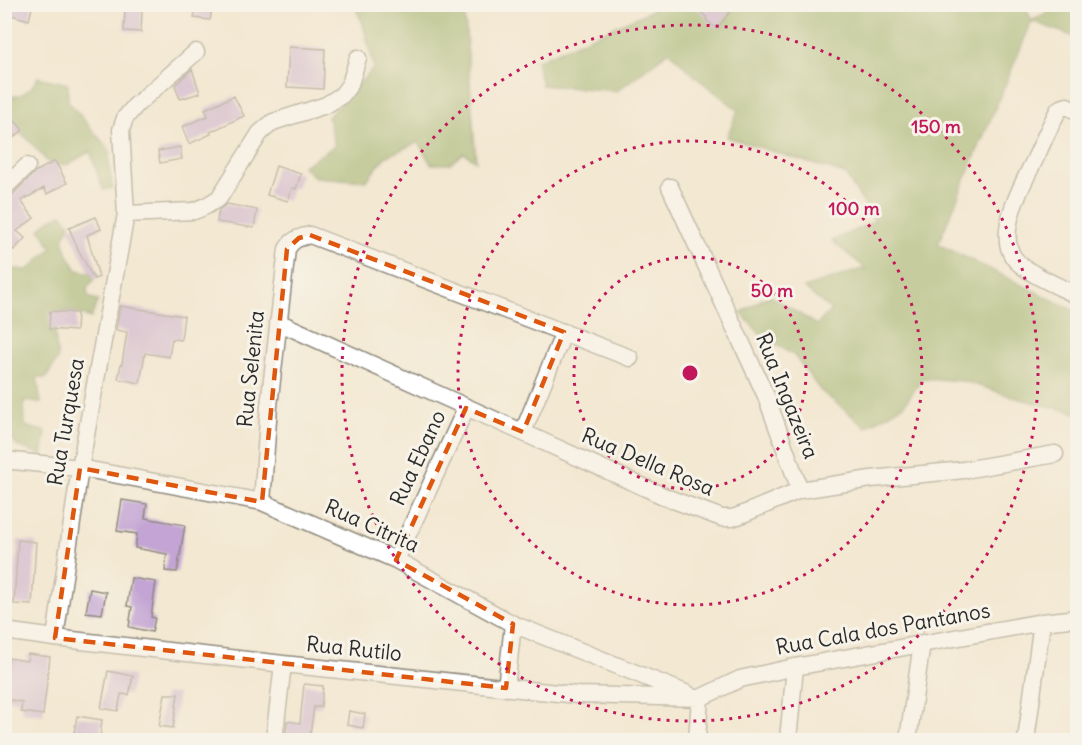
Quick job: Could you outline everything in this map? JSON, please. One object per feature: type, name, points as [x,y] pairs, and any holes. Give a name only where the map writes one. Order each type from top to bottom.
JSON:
[{"type":"street","name":"Rua Turquesa","points":[[55,638],[80,468],[126,214],[121,130],[125,118],[136,105],[196,52]]},
{"type":"street","points":[[126,214],[194,211],[219,198],[260,133],[273,122],[326,105],[342,96],[350,84],[358,58]]},
{"type":"street","points":[[1077,111],[1067,106],[1059,109],[1018,195],[1008,230],[1009,247],[1015,259],[1024,268],[1077,296]]},
{"type":"street","points":[[4,188],[27,166]]},
{"type":"street","name":"Rua Ingazeira","points":[[670,187],[766,396],[800,490]]},
{"type":"street","name":"Rua Selenita","points":[[261,502],[278,322],[287,249],[291,242],[310,235],[564,332]]},
{"type":"street","name":"Rua Della Rosa","points":[[278,322],[668,498],[722,519],[741,515],[800,490],[871,479],[964,470],[1055,453]]},
{"type":"street","points":[[523,432],[564,332],[630,358]]},
{"type":"street","name":"Rua Ebano","points":[[396,560],[466,408]]},
{"type":"street","name":"Rua Citrita","points":[[4,460],[80,468],[261,502],[396,560],[513,624],[700,699]]},
{"type":"street","name":"Rua Cala dos Pantanos","points":[[700,699],[740,679],[795,667],[1042,622],[1077,618]]},
{"type":"street","points":[[1026,741],[1042,622]]},
{"type":"street","points":[[506,688],[513,624]]},
{"type":"street","name":"Rua Rutilo","points":[[4,631],[283,664],[577,695],[700,699]]},
{"type":"street","points":[[908,741],[922,644]]},
{"type":"street","points":[[274,741],[283,664]]},
{"type":"street","points":[[788,741],[795,667]]},
{"type":"street","points":[[697,741],[700,699]]},
{"type":"highlighted area","points":[[310,235],[564,332],[523,432],[466,408],[396,560],[513,624],[506,688],[55,638],[80,468],[262,502],[287,249],[299,238]]},
{"type":"green space","points":[[1020,4],[1025,7],[1032,21],[938,244],[1077,312],[1077,413],[1020,399],[964,381],[923,378],[904,405],[866,427],[820,390],[795,356],[762,336],[741,313],[769,295],[817,325],[831,310],[804,288],[865,268],[832,241],[875,221],[845,174],[727,137],[738,110],[697,78],[669,51],[617,91],[542,85],[536,61],[653,10],[654,5]]},
{"type":"green space","points":[[354,5],[464,5],[476,161],[464,153],[449,164],[431,164],[418,142],[385,157],[366,181],[315,177],[303,166],[335,146],[328,117],[374,68],[363,24]]},
{"type":"green space","points":[[1059,5],[1077,5],[1077,38],[1032,21]]},
{"type":"green space","points":[[38,77],[68,84],[68,101],[110,151],[109,166],[113,188],[103,190],[90,151],[69,164],[51,166],[26,137],[5,124],[4,97],[25,93]]},
{"type":"green space","points":[[62,214],[70,224],[63,239],[68,255],[77,270],[98,274],[87,288],[88,297],[98,301],[91,318],[71,311],[52,312],[58,358],[46,378],[37,377],[41,403],[24,401],[25,426],[46,432],[42,455],[17,446],[10,434],[5,436],[4,289],[7,285],[5,268],[28,270],[52,248],[40,229],[51,219]]},
{"type":"building","points":[[4,4],[33,4],[29,20],[4,13]]},
{"type":"building","points":[[196,4],[213,4],[210,20],[194,18]]},
{"type":"building","points":[[693,4],[726,4],[732,9],[717,29]]},
{"type":"building","points":[[125,9],[142,10],[141,32],[124,31]]},
{"type":"building","points":[[289,47],[325,49],[323,89],[287,87]]},
{"type":"building","points":[[192,69],[200,93],[180,99],[175,85]]},
{"type":"building","points":[[234,96],[244,116],[189,144],[182,127],[208,116],[205,109]]},
{"type":"building","points":[[4,108],[23,130],[4,146]]},
{"type":"building","points":[[180,147],[182,159],[160,163],[158,151]]},
{"type":"building","points":[[55,161],[67,183],[47,194],[44,188],[21,201],[34,218],[17,231],[25,238],[14,250],[4,242],[4,198],[11,196],[35,172]]},
{"type":"building","points":[[276,166],[301,174],[296,189],[292,188],[288,201],[267,195]]},
{"type":"building","points":[[227,204],[257,210],[254,228],[217,222],[219,210]]},
{"type":"building","points":[[96,217],[101,229],[87,235],[99,277],[94,279],[69,228]]},
{"type":"building","points":[[120,306],[184,316],[181,340],[172,339],[169,357],[145,353],[140,383],[118,379],[127,332],[116,330]]},
{"type":"building","points":[[50,311],[77,313],[76,331],[49,329]]},
{"type":"building","points":[[122,500],[147,504],[145,518],[185,525],[177,572],[165,571],[167,554],[135,548],[137,534],[117,531]]},
{"type":"building","points":[[18,540],[36,542],[32,605],[14,604]]},
{"type":"building","points":[[131,578],[156,582],[151,617],[155,618],[152,632],[129,627],[132,607],[127,606]]},
{"type":"building","points":[[90,589],[106,592],[102,614],[86,612]]},
{"type":"building","points":[[28,654],[50,657],[43,715],[21,712],[22,702],[4,699],[9,658],[27,661]]},
{"type":"building","points":[[108,671],[133,676],[129,695],[121,694],[118,711],[101,708]]},
{"type":"building","points":[[304,684],[323,686],[321,707],[314,707],[309,741],[285,741],[287,721],[300,723]]},
{"type":"building","points":[[165,694],[178,694],[173,728],[159,726]]},
{"type":"building","points":[[349,711],[365,714],[363,728],[347,725]]},
{"type":"building","points":[[77,716],[102,720],[100,737],[74,733]]}]
